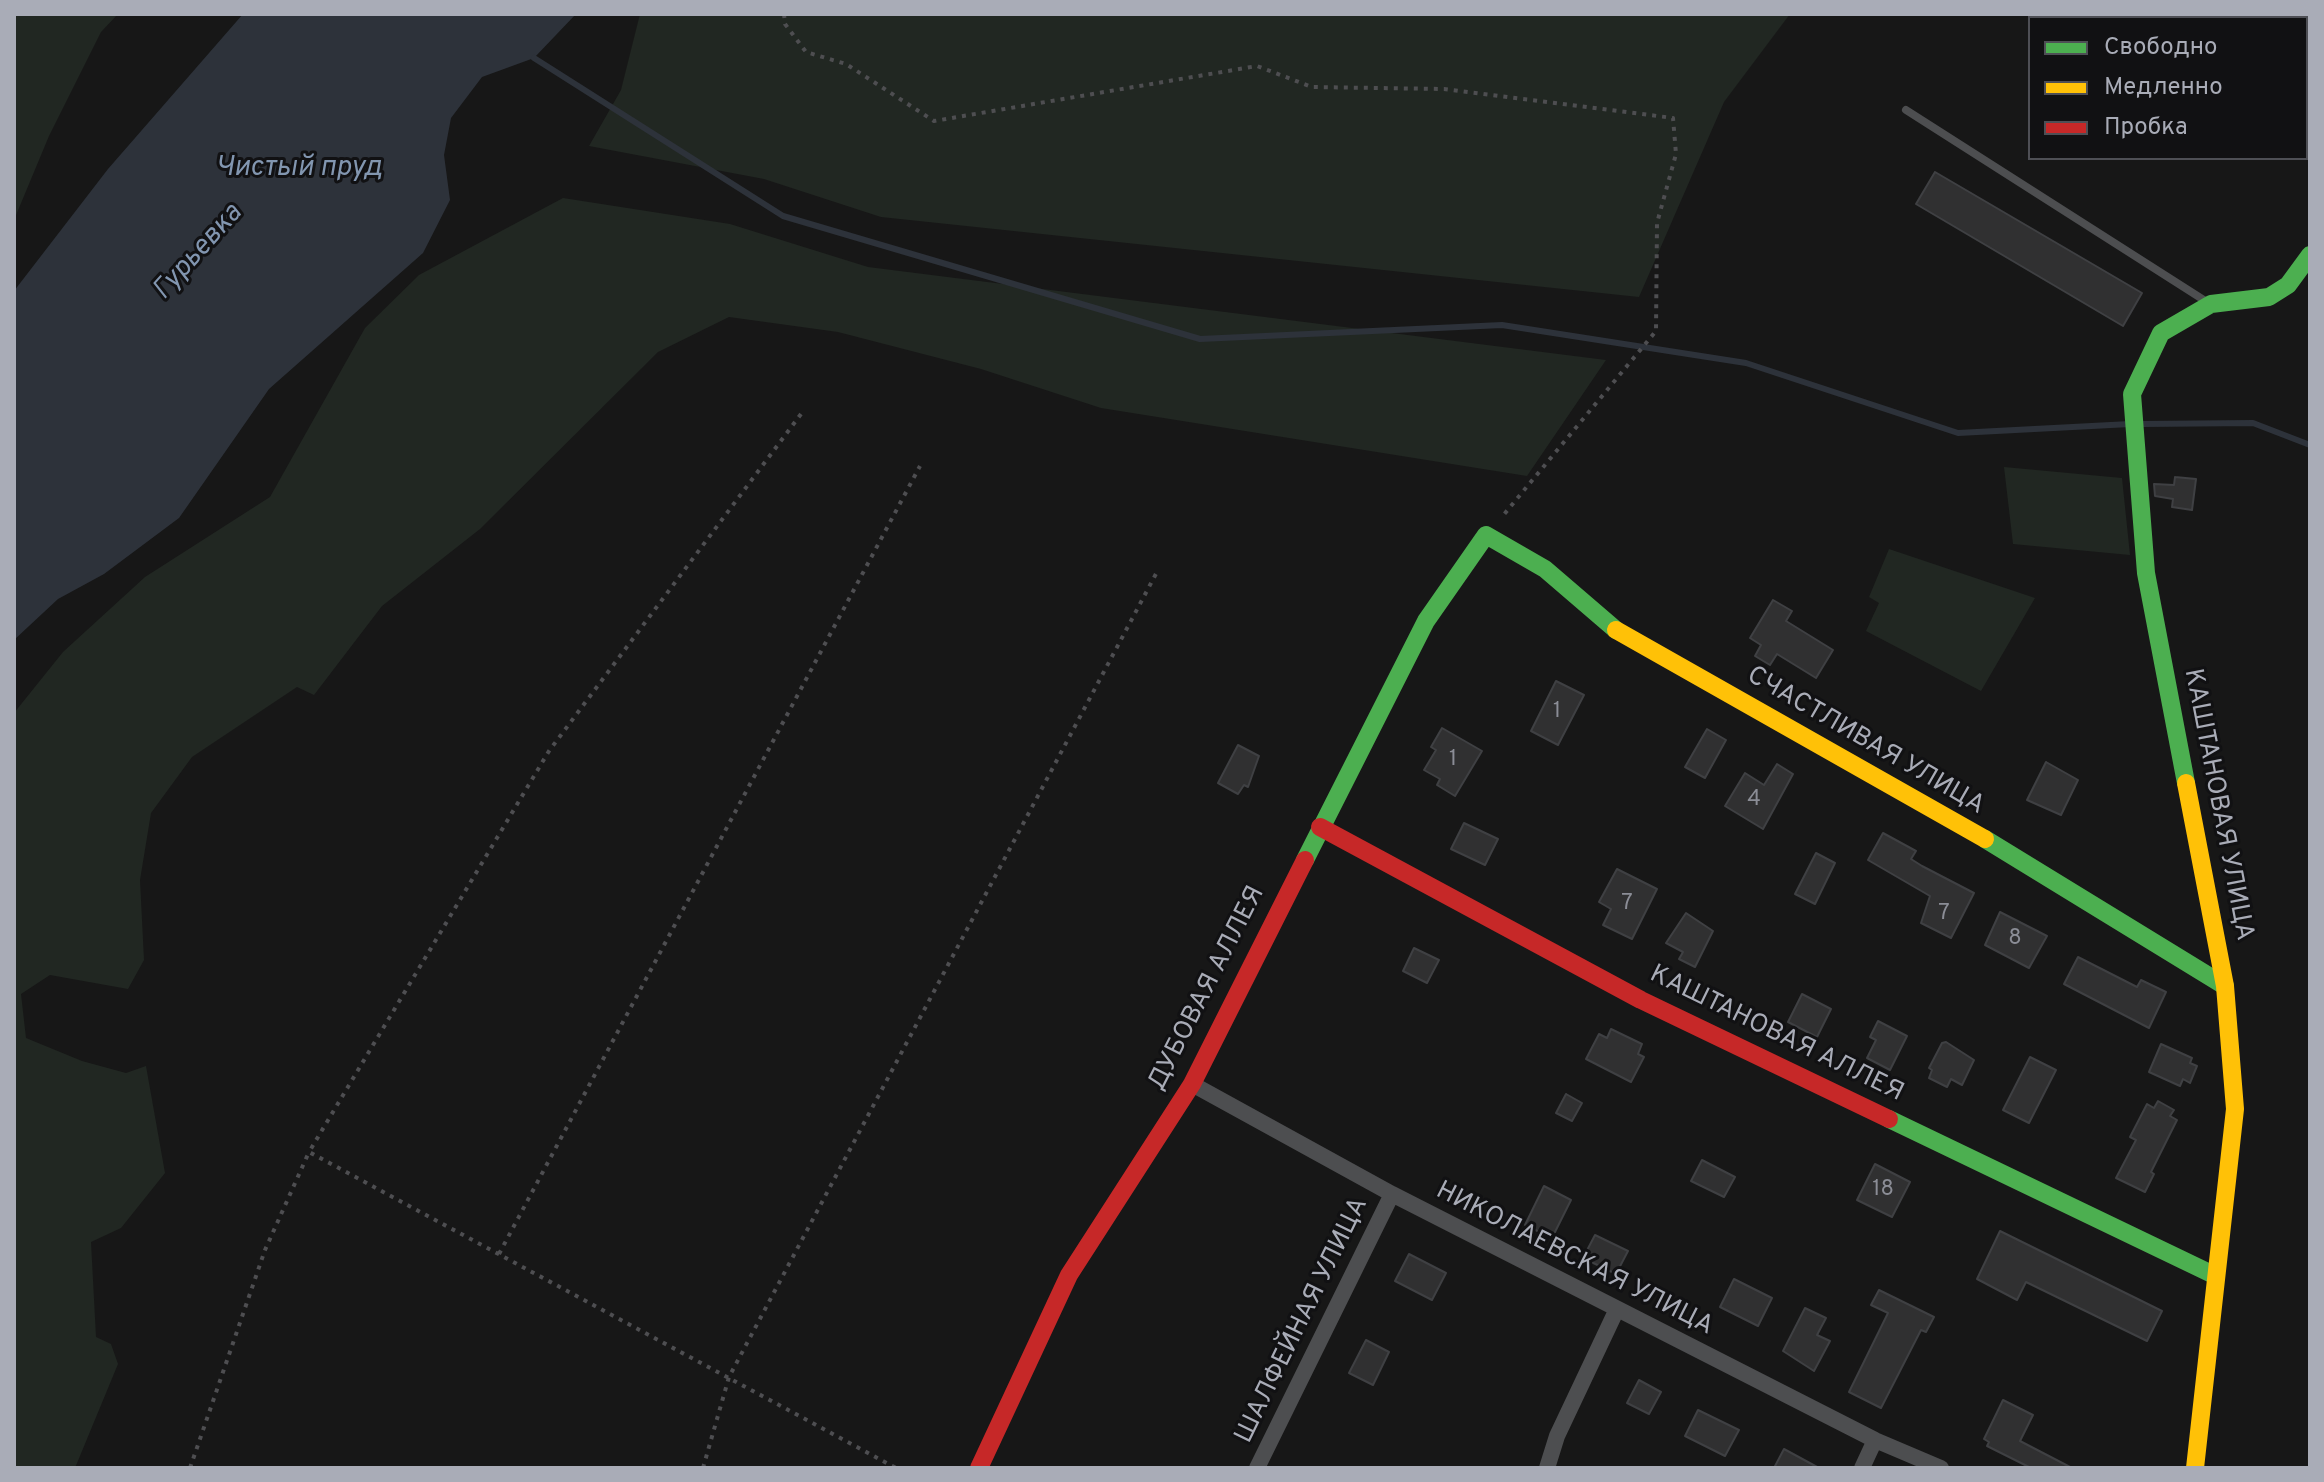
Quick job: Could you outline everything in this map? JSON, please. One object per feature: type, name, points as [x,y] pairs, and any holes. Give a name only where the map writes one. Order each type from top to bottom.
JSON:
[{"type":"street","name":"КАШТАНОВАЯ УЛИЦА","points":[[2195,1468],[2235,1109],[2225,986],[2146,573],[2132,394],[2161,333],[2211,304],[2269,297],[2288,285],[2310,255]]},
{"type":"street","name":"ДУБОВАЯ АЛЛЕЯ","points":[[979,1468],[1069,1275],[1192,1084],[1426,621],[1486,535]]},
{"type":"street","name":"СЧАСТЛИВАЯ УЛИЦА","points":[[1486,535],[1545,569],[1618,631],[2028,864],[2225,986]]},
{"type":"street","name":"КАШТАНОВАЯ АЛЛЕЯ","points":[[1320,827],[1641,1000],[2216,1276]]},
{"type":"street","name":"НИКОЛАЕВСКАЯ УЛИЦА","points":[[1192,1084],[1392,1194],[1875,1440],[1941,1468]]},
{"type":"street","name":"ШАЛФЕЙНАЯ УЛИЦА","points":[[1257,1468],[1392,1194]]},
{"type":"street","points":[[1547,1468],[1557,1436],[1617,1309]]},
{"type":"street","points":[[1862,1468],[1875,1440]]},
{"type":"lane","points":[[1906,110],[2211,304]]},
{"type":"path","points":[[784,14],[785,24],[806,52],[846,64],[934,121],[1257,66],[1312,87],[1444,89],[1673,118],[1676,154],[1657,223],[1656,331],[1486,535]]},
{"type":"path","points":[[190,1468],[265,1250],[309,1152],[549,751],[801,414]]},
{"type":"path","points":[[499,1254],[920,466]]},
{"type":"path","points":[[703,1468],[729,1377],[1158,570]]},
{"type":"path","points":[[309,1152],[896,1468]]},
{"type":"shaded area","points":[[14,14],[118,14],[101,32],[49,136],[14,220]]},
{"type":"shaded area","points":[[640,14],[1790,14],[1724,102],[1639,297],[881,217],[764,179],[589,146],[621,90]]},
{"type":"shaded area","points":[[563,198],[730,224],[868,267],[1606,360],[1527,476],[1101,408],[981,369],[838,332],[729,317],[658,352],[480,529],[382,606],[314,695],[297,687],[192,757],[151,813],[140,880],[144,960],[128,989],[50,975],[21,994],[26,1038],[82,1061],[126,1073],[146,1066],[165,1173],[121,1228],[91,1242],[96,1337],[111,1344],[118,1364],[75,1468],[14,1468],[14,713],[63,652],[145,577],[270,497],[365,328],[419,275]]},
{"type":"shaded area","points":[[2004,467],[2122,478],[2130,555],[2013,544]]},
{"type":"shaded area","points":[[1889,549],[2035,598],[1981,691],[1866,631],[1879,603],[1869,597]]},
{"type":"water","name":"Чистый пруд","points":[[243,14],[576,14],[534,58],[482,77],[451,118],[444,155],[450,200],[423,253],[269,389],[179,518],[104,574],[58,599],[14,640],[14,291],[108,169]]},
{"type":"building","points":[[1935,172],[2142,293],[2123,326],[1916,204]]},
{"type":"building","points":[[2175,477],[2196,479],[2192,510],[2172,507],[2173,499],[2155,496],[2154,484],[2174,485]]},
{"type":"building","points":[[1773,600],[1792,611],[1786,621],[1833,650],[1816,678],[1777,654],[1770,665],[1755,656],[1761,645],[1750,638]]},
{"type":"building","points":[[1556,681],[1584,695],[1558,745],[1531,731]]},
{"type":"building","points":[[1442,728],[1482,751],[1455,796],[1437,785],[1440,779],[1424,770],[1436,750],[1431,747]]},
{"type":"building","points":[[1707,729],[1726,740],[1705,778],[1685,767]]},
{"type":"building","points":[[1238,745],[1259,756],[1248,787],[1244,785],[1238,794],[1218,783]]},
{"type":"building","points":[[2046,762],[2078,780],[2061,815],[2027,800]]},
{"type":"building","points":[[1777,764],[1793,774],[1763,829],[1725,806],[1745,773],[1764,785]]},
{"type":"building","points":[[1464,823],[1498,839],[1485,865],[1451,849]]},
{"type":"building","points":[[1883,833],[1916,851],[1911,859],[1974,893],[1951,938],[1921,923],[1930,896],[1868,860]]},
{"type":"building","points":[[1816,853],[1835,863],[1815,904],[1795,894]]},
{"type":"building","points":[[1617,869],[1657,889],[1632,939],[1603,925],[1611,909],[1599,902]]},
{"type":"building","points":[[2000,912],[2047,936],[2029,968],[1985,945]]},
{"type":"building","points":[[1686,913],[1713,931],[1695,967],[1679,959],[1683,952],[1666,943]]},
{"type":"building","points":[[1414,948],[1439,960],[1427,983],[1403,971]]},
{"type":"building","points":[[2078,957],[2137,987],[2141,980],[2166,992],[2149,1028],[2064,984]]},
{"type":"building","points":[[1802,994],[1831,1009],[1817,1037],[1788,1022]]},
{"type":"building","points":[[1878,1021],[1907,1036],[1890,1070],[1867,1058],[1876,1040],[1870,1037]]},
{"type":"building","points":[[1611,1029],[1642,1044],[1638,1054],[1644,1057],[1631,1082],[1586,1059],[1599,1034],[1607,1038]]},
{"type":"building","points":[[1946,1042],[1974,1060],[1962,1085],[1951,1079],[1947,1087],[1929,1078],[1932,1070],[1929,1068],[1942,1043]]},
{"type":"building","points":[[2161,1044],[2192,1058],[2190,1063],[2197,1066],[2190,1083],[2183,1079],[2180,1086],[2149,1072]]},
{"type":"building","points":[[2030,1057],[2056,1070],[2029,1123],[2003,1110]]},
{"type":"building","points":[[1566,1094],[1582,1103],[1572,1121],[1556,1113]]},
{"type":"building","points":[[2158,1101],[2174,1110],[2170,1116],[2177,1120],[2151,1172],[2154,1174],[2145,1192],[2116,1178],[2136,1140],[2130,1137],[2147,1104],[2154,1108]]},
{"type":"building","points":[[1702,1160],[1735,1177],[1724,1197],[1691,1181]]},
{"type":"building","points":[[1875,1164],[1910,1182],[1892,1217],[1857,1200]]},
{"type":"building","points":[[1544,1186],[1571,1200],[1552,1238],[1525,1225]]},
{"type":"building","points":[[2000,1231],[2162,1311],[2147,1341],[2026,1282],[2017,1300],[1977,1279]]},
{"type":"building","points":[[1595,1235],[1628,1251],[1616,1274],[1583,1258]]},
{"type":"building","points":[[1409,1254],[1446,1273],[1432,1300],[1395,1281]]},
{"type":"building","points":[[1734,1279],[1772,1298],[1758,1326],[1720,1307]]},
{"type":"building","points":[[1879,1290],[1934,1317],[1926,1332],[1921,1330],[1881,1408],[1849,1392],[1888,1313],[1871,1305]]},
{"type":"building","points":[[1805,1308],[1826,1318],[1817,1335],[1830,1341],[1814,1371],[1783,1351]]},
{"type":"building","points":[[1366,1340],[1389,1352],[1373,1385],[1349,1373]]},
{"type":"building","points":[[1639,1380],[1661,1392],[1649,1414],[1627,1403]]},
{"type":"building","points":[[2003,1400],[2033,1415],[2020,1441],[2072,1468],[2031,1468],[1987,1446],[1989,1442],[1984,1439]]},
{"type":"building","points":[[1698,1410],[1739,1430],[1725,1456],[1685,1436]]},
{"type":"building","points":[[1784,1449],[1819,1468],[1774,1468]]},
{"type":"waterway","points":[[534,58],[783,216],[1200,339],[1502,325],[1746,363],[1958,433],[2130,424]]},
{"type":"waterway","points":[[2142,424],[2253,423],[2310,445]]},
{"type":"traffic: fast","points":[[2186,783],[2146,573],[2132,394],[2161,333],[2211,304],[2269,297],[2288,285],[2310,255]]},
{"type":"traffic: fast","points":[[1305,860],[1426,621],[1486,535],[1545,569],[1616,630]]},
{"type":"traffic: fast","points":[[1985,839],[2225,986]]},
{"type":"traffic: fast","points":[[1889,1119],[2216,1276]]},
{"type":"traffic: slow","points":[[1616,630],[1985,839]]},
{"type":"traffic: slow","points":[[2186,783],[2225,986],[2235,1109],[2195,1468]]},
{"type":"traffic: jam","points":[[1320,827],[1641,1000],[1889,1119]]},
{"type":"traffic: jam","points":[[979,1468],[1069,1275],[1192,1084],[1305,860]]},
{"type":"water label","name":"Гурьевка","points":[[199,253]]}]
